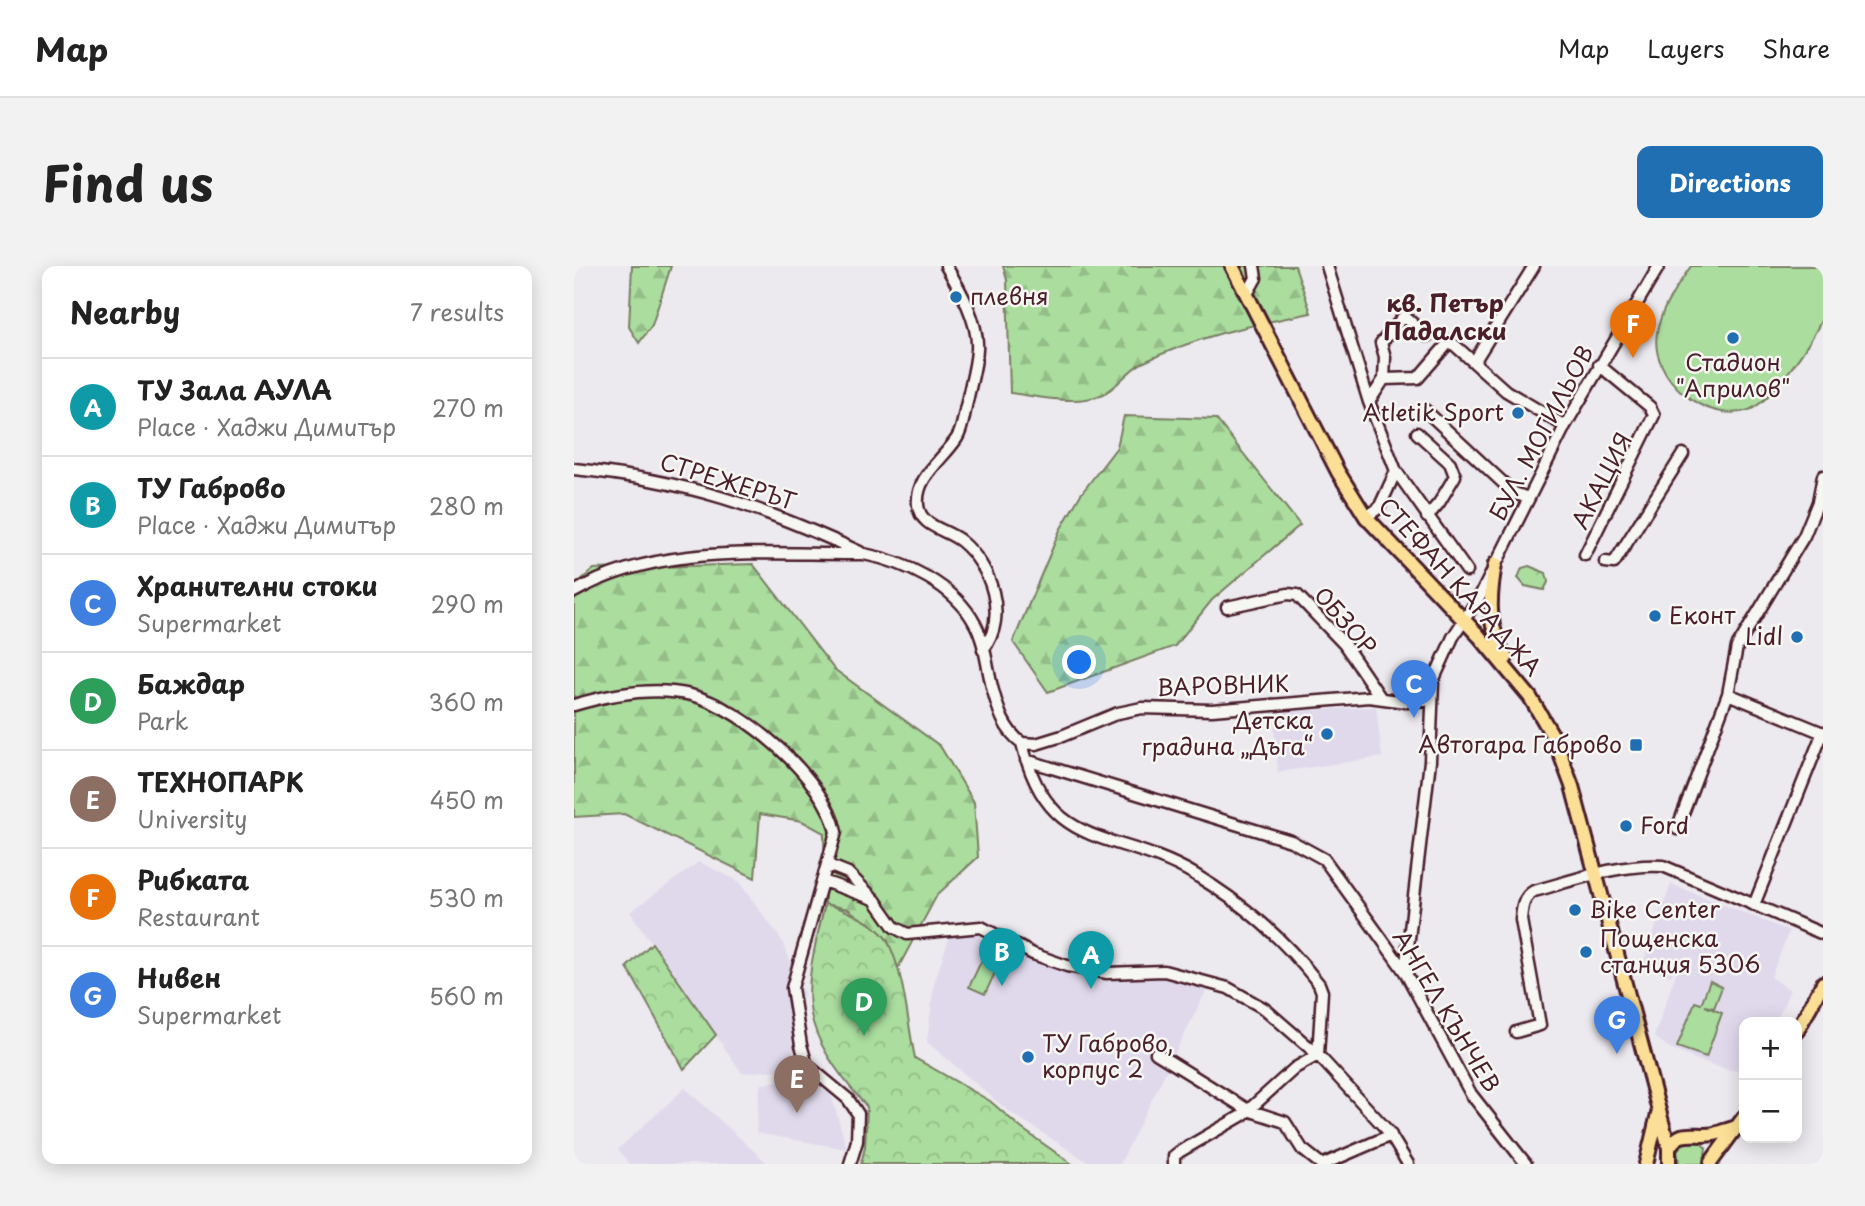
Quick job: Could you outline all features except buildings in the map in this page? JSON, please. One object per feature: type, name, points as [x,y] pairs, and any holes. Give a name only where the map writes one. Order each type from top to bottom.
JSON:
[{"type":"main road","points":[[1226,266],[1275,345]]},
{"type":"main road","points":[[1233,266],[1275,345]]},
{"type":"main road","name":"СТЕФАН КАРАДЖА","points":[[1275,345],[1338,472],[1366,517],[1465,621],[1530,697],[1563,758],[1593,875],[1659,1107],[1668,1156]]},
{"type":"main road","points":[[1495,564],[1489,603],[1492,628],[1499,646],[1530,697]]},
{"type":"main road","points":[[1802,1022],[1823,983]]},
{"type":"main road","points":[[1659,1107],[1668,1123],[1708,1142],[1713,1163]]},
{"type":"main road","points":[[1646,1164],[1659,1107]]},
{"type":"main road","points":[[1654,1164],[1668,1156],[1689,1134],[1712,1135],[1739,1122]]},
{"type":"main road","points":[[1713,1163],[1739,1124]]},
{"type":"street","points":[[946,266],[973,321],[978,349],[959,435],[925,479],[919,490],[918,507],[925,521],[965,545],[990,582],[995,596],[994,623],[990,640],[983,650]]},
{"type":"street","points":[[1247,294],[1256,278],[1254,266]]},
{"type":"street","points":[[1327,266],[1369,402],[1396,471],[1467,571]]},
{"type":"street","points":[[1474,362],[1534,266]]},
{"type":"street","name":"БУЛ. МОГИЛЬОВ","points":[[1405,972],[1430,761],[1433,681],[1564,426],[1659,266]]},
{"type":"street","points":[[1369,402],[1384,379],[1385,357],[1381,343],[1404,316],[1427,336]]},
{"type":"street","points":[[1384,379],[1418,378],[1450,341],[1506,391],[1564,426]]},
{"type":"street","name":"АКАЦИЯ","points":[[1585,555],[1652,424],[1654,415],[1650,407],[1599,365]]},
{"type":"street","points":[[1426,410],[1514,493],[1528,498]]},
{"type":"street","points":[[1417,433],[1450,463],[1455,476],[1427,517]]},
{"type":"street","name":"АКАЦИЯ","points":[[1605,562],[1614,563],[1683,454]]},
{"type":"street","name":"СТРЕЖЕРЪТ","points":[[574,469],[641,477],[747,503],[864,554]]},
{"type":"street","points":[[1366,517],[1379,508],[1396,471]]},
{"type":"street","points":[[1677,829],[1728,694],[1737,647],[1800,546],[1818,502],[1823,475]]},
{"type":"street","points":[[574,592],[600,578],[659,561],[707,555],[864,554],[907,568],[950,594],[974,622],[1001,716],[1011,734],[1022,743],[1026,760],[1044,797],[1068,824],[1193,874],[1251,912],[1281,938],[1319,984],[1322,992],[1318,1055]]},
{"type":"street","name":"ОБЗОР","points":[[1227,607],[1288,594],[1297,595],[1345,644],[1380,697]]},
{"type":"street","points":[[574,705],[633,692],[678,694],[704,700],[738,719],[793,762],[829,813],[836,832],[792,988],[798,1034],[807,1065],[848,1099],[858,1114],[857,1142],[849,1164]]},
{"type":"street","points":[[1728,694],[1823,733],[1754,905]]},
{"type":"street","name":"ВАРОВНИК","points":[[1022,743],[1036,744],[1062,736],[1132,709],[1212,710],[1380,697],[1401,702],[1431,699]]},
{"type":"street","name":"АНГЕЛ КЪНЧЕВ","points":[[1026,760],[1206,814],[1307,849],[1324,859],[1405,972],[1471,1094],[1526,1164]]},
{"type":"street","points":[[828,865],[848,873],[874,900],[894,927],[907,934],[981,927],[1033,954],[1067,966],[1107,973],[1164,971],[1228,988],[1265,1009],[1318,1055],[1391,1135],[1408,1164]]},
{"type":"street","points":[[1517,1032],[1540,1025],[1521,920],[1528,894],[1593,875],[1649,865],[1663,866],[1823,934]]},
{"type":"street","points":[[823,881],[874,900]]},
{"type":"street","points":[[1156,1053],[1248,1110],[1285,1122],[1302,1149],[1322,1164],[1391,1135]]},
{"type":"street","points":[[1174,1164],[1174,1156],[1179,1152],[1248,1110],[1295,1068],[1318,1055]]},
{"type":"shaded area","name":"Детска градина „Дъга“","points":[[1376,707],[1382,757],[1278,772],[1273,712]]},
{"type":"shaded area","points":[[699,862],[738,881],[781,939],[804,993],[790,1069],[742,1073],[630,912]]},
{"type":"shaded area","points":[[1671,884],[1789,931],[1771,977],[1790,990],[1778,1017],[1739,1017],[1739,1071],[1698,1060],[1673,1050],[1654,1037],[1677,970],[1674,969],[1671,976],[1642,966]]},
{"type":"shaded area","points":[[967,932],[1106,981],[1165,976],[1207,989],[1120,1164],[1091,1164],[1007,1110],[927,1042],[934,984],[949,938]]},
{"type":"shaded area","points":[[799,1076],[831,1094],[847,1149],[756,1133],[760,1085]]},
{"type":"shaded area","points":[[685,1088],[768,1164],[629,1164],[618,1149]]},
{"type":"green space","points":[[632,266],[671,266],[652,325],[639,343],[629,327]]},
{"type":"green space","points":[[1003,266],[1295,266],[1311,313],[1245,327],[1184,345],[1142,363],[1107,392],[1091,398],[1056,399],[1010,393],[1007,280]]},
{"type":"green space","name":"Стадион \"Априлов\"","points":[[1691,266],[1823,266],[1822,319],[1817,329],[1779,384],[1749,410],[1732,413],[1698,404],[1671,381],[1662,366],[1657,350],[1659,324],[1670,298]]},
{"type":"green space","points":[[1124,416],[1216,419],[1300,525],[1212,600],[1175,646],[1048,692],[1013,642],[1060,530],[1081,494],[1117,447]]},
{"type":"green space","points":[[753,564],[834,669],[940,746],[974,802],[978,857],[937,895],[897,970],[887,939],[848,909],[825,904],[824,833],[802,821],[760,814],[755,878],[624,814],[574,817],[574,586],[594,569]]},
{"type":"green space","points":[[1529,566],[1546,573],[1548,582],[1544,590],[1525,586],[1518,578],[1522,568]]},
{"type":"green space","points":[[825,904],[869,923],[888,942],[902,984],[915,1058],[990,1101],[1021,1128],[1072,1164],[861,1164],[865,1147],[867,1107],[828,1056],[817,1034],[811,1013],[811,966]]},
{"type":"green space","points":[[652,943],[716,1035],[684,1069],[627,967]]},
{"type":"green space","points":[[986,951],[1002,958],[985,994],[969,987]]},
{"type":"green space","points":[[1710,981],[1722,987],[1714,1008],[1705,1006],[1722,1013],[1706,1057],[1677,1047],[1695,1002],[1701,1004]]},
{"type":"green space","points":[[1688,1140],[1699,1141],[1706,1148],[1704,1164],[1679,1164],[1677,1149]]},
{"type":"place","name":"плевня","points":[[956,297]]},
{"type":"place","name":"Стадион \"Априлов\"","points":[[1733,338]]},
{"type":"place","name":"Рибката","points":[[1633,358]]},
{"type":"place","name":"Atletik Sport","points":[[1518,413]]},
{"type":"place","name":"Еконт","points":[[1655,616]]},
{"type":"place","name":"Lidl","points":[[1797,637]]},
{"type":"place","name":"Хранителни стоки","points":[[1414,718]]},
{"type":"place","name":"Детска градина „Дъга“","points":[[1327,734]]},
{"type":"place","name":"Автогара Габрово","points":[[1636,745]]},
{"type":"place","name":"Ford","points":[[1626,826]]},
{"type":"place","name":"Bike Center","points":[[1575,910]]},
{"type":"place","name":"Пощенска станция 5306","points":[[1586,952]]},
{"type":"place","name":"ТУ Габрово","points":[[1002,986]]},
{"type":"place","name":"ТУ Зала АУЛА","points":[[1091,989]]},
{"type":"place","name":"Баждар","points":[[864,1036]]},
{"type":"place","name":"Нивен","points":[[1617,1054]]},
{"type":"place","name":"ТУ Габрово, корпус 2","points":[[1028,1057]]},
{"type":"place","name":"ТЕХНОПАРК","points":[[797,1113]]},
{"type":"district","name":"кв. Петър Падалски","points":[[1445,318]]}]
